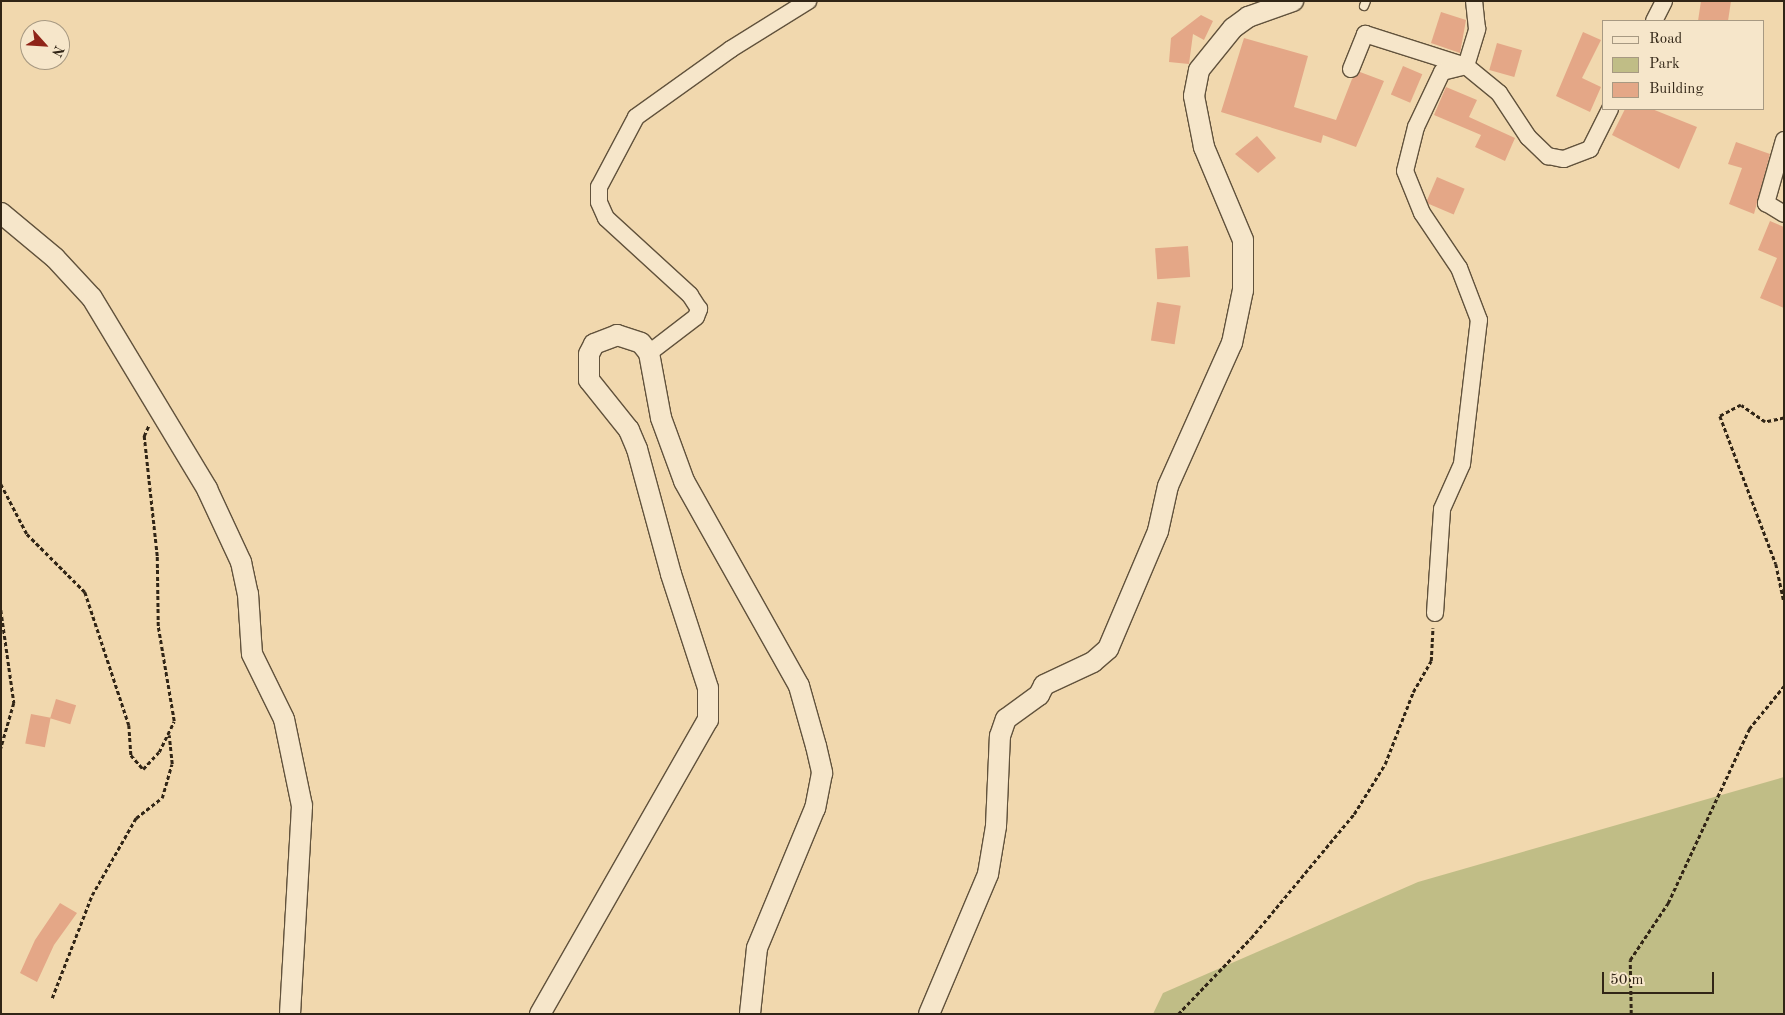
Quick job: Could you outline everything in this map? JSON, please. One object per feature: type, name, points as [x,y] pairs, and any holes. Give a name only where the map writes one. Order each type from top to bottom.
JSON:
[{"type":"street","points":[[649,353],[696,318],[700,309],[690,295],[606,218],[599,202],[599,187],[636,116],[731,49],[808,1]]},
{"type":"street","points":[[929,1014],[988,874],[996,826],[1000,736],[1006,718],[1039,695],[1044,686],[1093,662],[1108,649],[1158,531],[1168,486],[1232,343],[1243,290],[1243,240],[1204,147],[1194,96],[1199,70],[1220,39],[1248,18],[1293,1]]},
{"type":"street","points":[[1466,66],[1477,29],[1474,1]]},
{"type":"street","points":[[1654,20],[1664,1]]},
{"type":"street","points":[[1351,69],[1365,34],[1466,66],[1500,92],[1528,137],[1548,156],[1564,159],[1590,149],[1610,110]]},
{"type":"street","points":[[1434,613],[1442,509],[1462,464],[1479,320],[1459,268],[1422,213],[1405,171],[1416,126],[1442,72],[1466,66]]},
{"type":"street","points":[[1784,140],[1766,203],[1784,214]]},
{"type":"street","points":[[1,213],[55,258],[92,298],[158,404],[207,490],[241,562],[248,594],[252,654],[284,719],[299,781],[302,813],[290,1014]]},
{"type":"street","points":[[540,1014],[708,720],[708,688],[671,574],[637,449],[623,421],[597,394],[587,370],[594,344],[607,336],[628,337],[649,353],[661,418],[684,481],[799,686],[810,715],[822,773],[815,808],[757,948],[750,1014]]},
{"type":"path","points":[[1,484],[27,534],[85,592],[129,724],[131,755],[143,769],[160,752],[174,721],[158,626],[157,556],[144,436],[158,404]]},
{"type":"path","points":[[1784,418],[1765,422],[1742,406],[1720,416],[1776,564],[1784,602]]},
{"type":"path","points":[[1,610],[14,703],[1,748]]},
{"type":"path","points":[[1178,1014],[1251,938],[1354,814],[1385,764],[1413,692],[1431,661],[1434,613]]},
{"type":"path","points":[[1631,1014],[1630,960],[1668,902],[1749,729],[1784,686]]},
{"type":"path","points":[[52,998],[92,895],[136,818],[162,798],[172,764],[169,733]]},
{"type":"green space","points":[[1784,777],[1784,1014],[1153,1014],[1163,993],[1418,882]]},
{"type":"building","points":[[1701,1],[1731,1],[1728,20],[1698,20]]},
{"type":"building","points":[[1441,12],[1466,20],[1460,53],[1431,43]]},
{"type":"building","points":[[1201,15],[1213,21],[1204,40],[1193,34],[1189,64],[1169,62],[1171,38]]},
{"type":"building","points":[[1583,32],[1601,40],[1582,78],[1601,87],[1590,112],[1556,96]]},
{"type":"building","points":[[1244,38],[1308,56],[1294,107],[1336,120],[1352,79],[1360,72],[1384,81],[1356,147],[1323,135],[1321,143],[1221,112]]},
{"type":"building","points":[[1497,43],[1522,50],[1514,77],[1489,70]]},
{"type":"building","points":[[1403,66],[1422,74],[1410,103],[1391,95]]},
{"type":"building","points":[[1446,87],[1477,100],[1469,117],[1515,138],[1505,161],[1475,147],[1481,135],[1434,115]]},
{"type":"building","points":[[1624,110],[1654,110],[1697,127],[1679,169],[1612,135]]},
{"type":"building","points":[[1257,136],[1276,158],[1258,173],[1235,154]]},
{"type":"building","points":[[1736,142],[1770,154],[1754,214],[1729,204],[1742,168],[1728,164]]},
{"type":"building","points":[[1437,177],[1465,189],[1454,214],[1426,203]]},
{"type":"building","points":[[1770,221],[1784,227],[1784,308],[1760,298],[1777,258],[1758,250]]},
{"type":"building","points":[[1188,246],[1190,277],[1157,279],[1155,248]]},
{"type":"building","points":[[1157,302],[1181,306],[1175,344],[1151,341]]},
{"type":"building","points":[[56,699],[76,705],[70,724],[50,718]]},
{"type":"building","points":[[31,714],[51,718],[45,747],[25,743]]},
{"type":"building","points":[[60,903],[77,913],[54,945],[37,982],[20,973],[35,940]]}]
